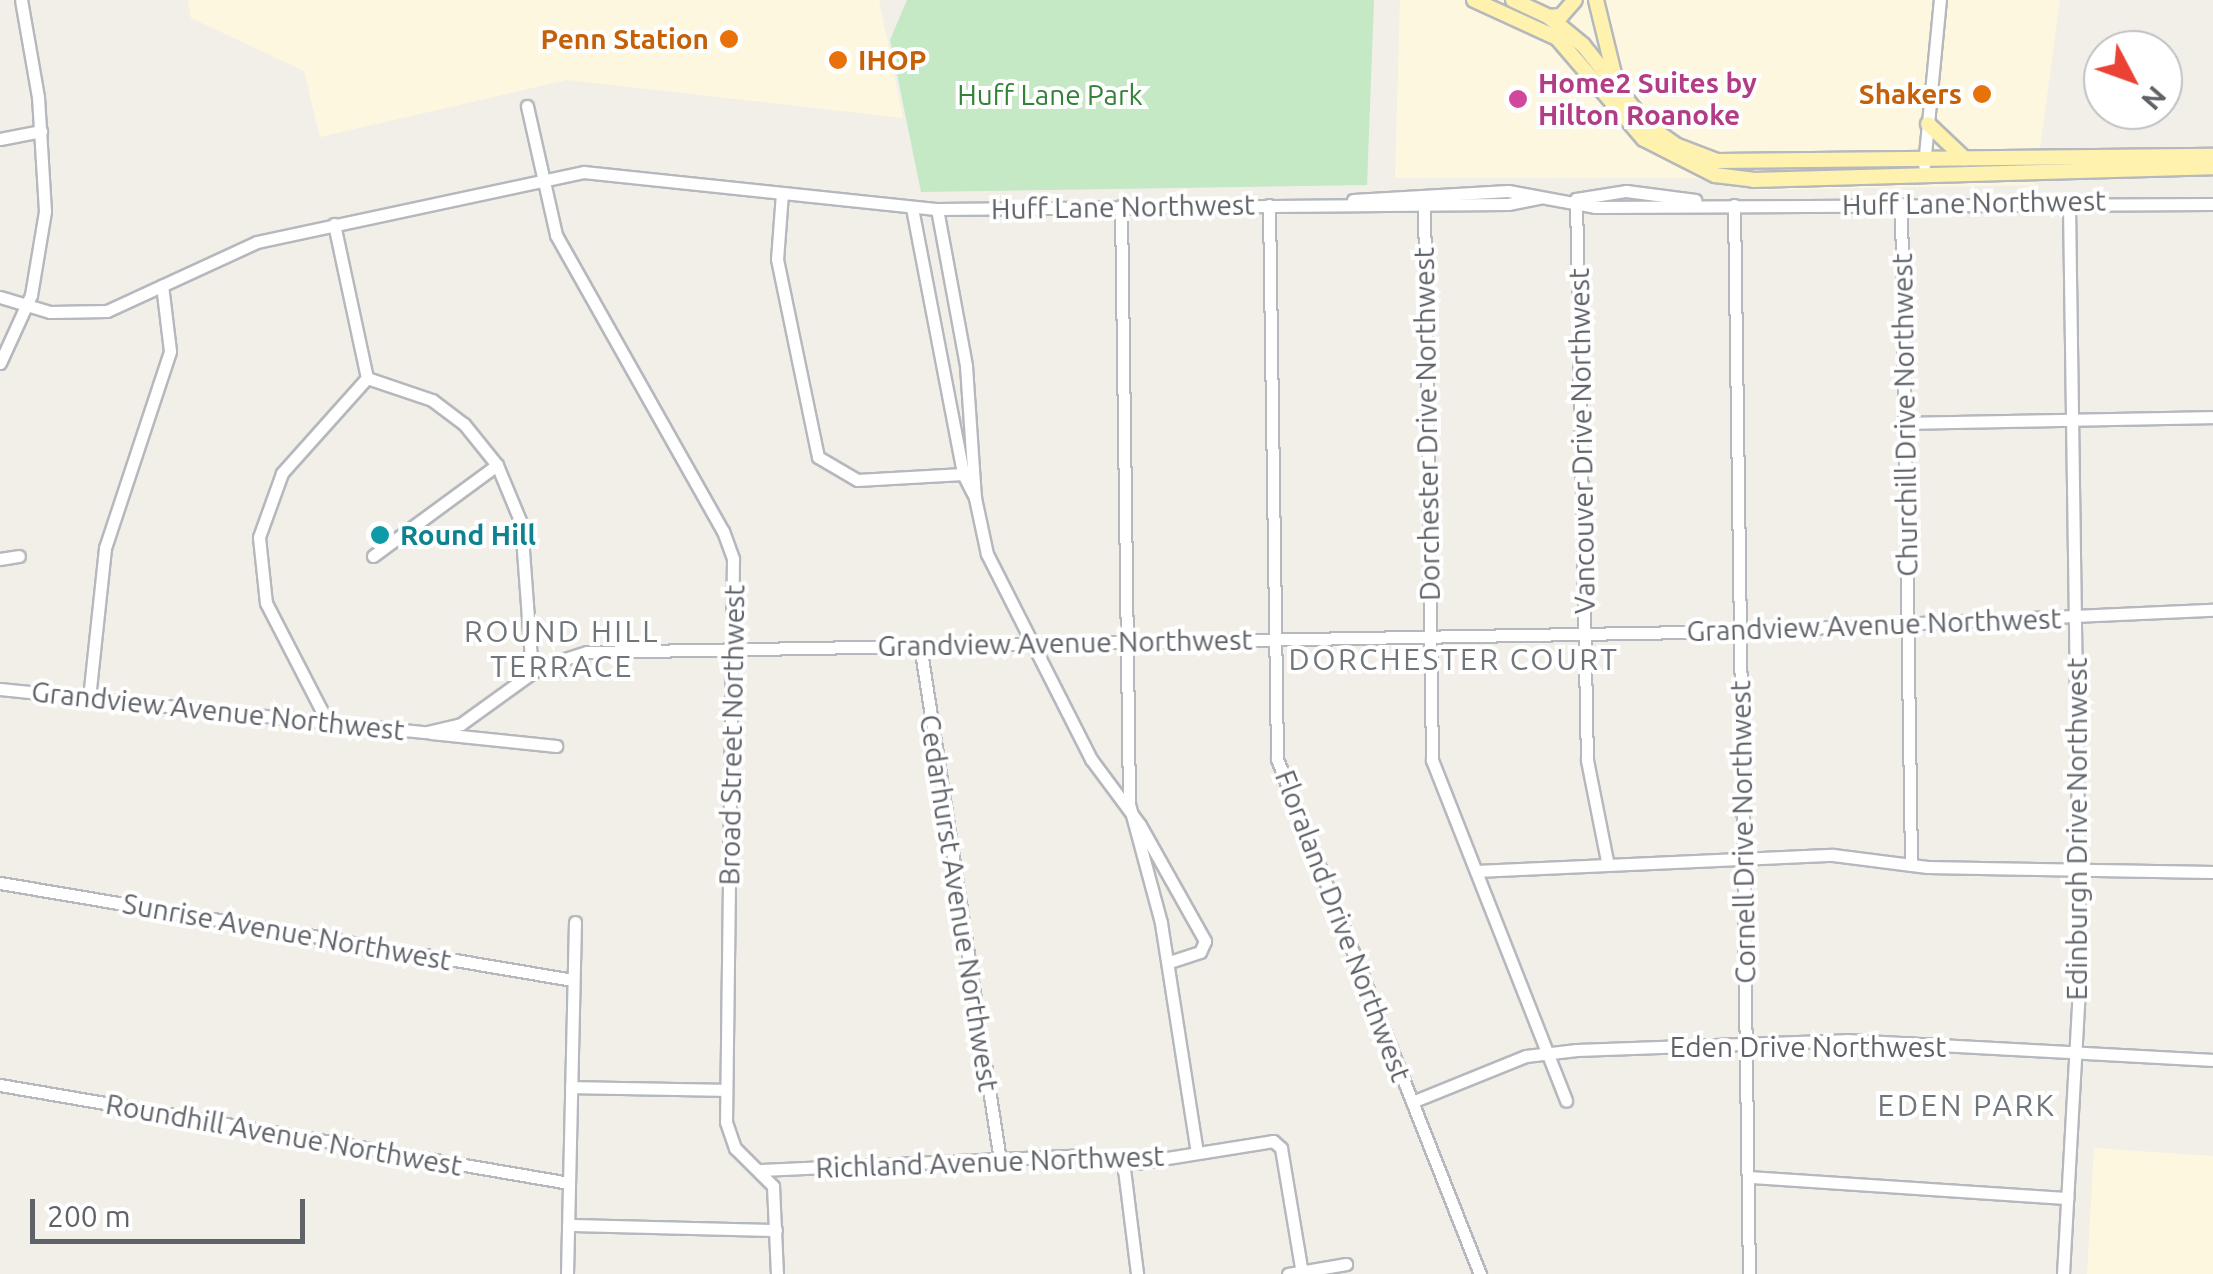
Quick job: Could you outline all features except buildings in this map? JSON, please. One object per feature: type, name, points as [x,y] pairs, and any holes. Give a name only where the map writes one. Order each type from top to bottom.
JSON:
[{"type":"main road","points":[[1474,0],[1557,38],[1629,126],[1697,169],[1752,180],[1924,167],[1964,158],[2213,156]]},
{"type":"main road","points":[[1513,0],[1549,17],[1583,45],[1618,93],[1661,136],[1717,161],[1924,167],[2213,166]]},
{"type":"main road","points":[[1549,17],[1562,16],[1575,0]]},
{"type":"main road","points":[[1596,0],[1618,93]]},
{"type":"main road","points":[[1928,124],[1964,158]]},
{"type":"street","points":[[0,363],[26,306],[44,233],[41,131],[21,0]]},
{"type":"street","points":[[1924,167],[1940,0]]},
{"type":"street","name":"Broad Street Northwest","points":[[527,106],[540,178],[556,235],[729,545],[735,649],[726,1090],[730,1140],[772,1186],[777,1274]]},
{"type":"street","points":[[0,140],[41,131]]},
{"type":"street","name":"Huff Lane Northwest","points":[[0,297],[26,306],[90,314],[162,285],[231,250],[540,178],[606,172],[937,209],[1424,201],[1508,204],[1539,198],[1576,198],[1595,207],[2213,204]]},
{"type":"street","points":[[782,193],[777,259],[818,457],[858,480],[963,474]]},
{"type":"street","name":"Vancouver Drive Northwest","points":[[1576,198],[1587,760],[1607,862]]},
{"type":"street","name":"Dorchester Drive Northwest","points":[[1424,201],[1432,760],[1566,1101]]},
{"type":"street","name":"Edinburgh Drive Northwest","points":[[2063,1274],[2078,1053],[2069,203]]},
{"type":"street","name":"Churchill Drive Northwest","points":[[1901,204],[1911,866]]},
{"type":"street","name":"Floraland Drive Northwest","points":[[1269,205],[1274,639],[1280,771],[1480,1274]]},
{"type":"street","points":[[1121,206],[1130,811],[1169,962],[1196,1152]]},
{"type":"street","name":"Cornell Drive Northwest","points":[[1734,206],[1742,631],[1740,856],[1750,1178],[1749,1274]]},
{"type":"street","points":[[912,208],[963,474],[975,498]]},
{"type":"street","points":[[937,209],[966,366],[975,498],[987,554],[1091,759],[1130,811],[1205,941],[1200,952],[1169,962]]},
{"type":"street","points":[[334,224],[367,378]]},
{"type":"street","points":[[88,698],[105,548],[170,351],[162,285]]},
{"type":"street","points":[[367,378],[432,400],[464,424],[497,464],[521,523],[532,672]]},
{"type":"street","points":[[328,723],[266,602],[259,537],[282,472],[367,378]]},
{"type":"street","points":[[1906,423],[2213,417]]},
{"type":"street","points":[[373,556],[497,464]]},
{"type":"street","points":[[0,559],[19,556]]},
{"type":"street","name":"Grandview Avenue Northwest","points":[[0,689],[426,732],[472,718],[532,672],[587,652],[1742,631],[2213,610]]},
{"type":"street","name":"Cedarhurst Avenue Northwest","points":[[920,645],[1000,1160]]},
{"type":"street","points":[[426,732],[556,746]]},
{"type":"street","points":[[1476,870],[1834,855],[1911,866],[2213,872]]},
{"type":"street","name":"Sunrise Avenue Northwest","points":[[0,883],[573,980]]},
{"type":"street","points":[[567,1274],[575,922]]},
{"type":"street","name":"Eden Drive Northwest","points":[[1412,1102],[1548,1052],[1846,1040],[2213,1060]]},
{"type":"street","name":"Roundhill Avenue Northwest","points":[[0,1086],[569,1183]]},
{"type":"street","points":[[571,1087],[726,1090]]},
{"type":"street","name":"Richland Avenue Northwest","points":[[761,1170],[1000,1160],[1124,1160],[1277,1142],[1297,1273]]},
{"type":"street","points":[[1124,1160],[1138,1274]]},
{"type":"street","points":[[1750,1178],[2067,1198]]},
{"type":"street","points":[[568,1225],[776,1230]]},
{"type":"street","points":[[1297,1273],[1346,1264]]},
{"type":"shaded area","points":[[188,0],[879,0],[903,118],[567,80],[320,137],[304,71],[191,18]]},
{"type":"shaded area","points":[[1400,0],[2060,0],[2035,185],[1760,190],[1692,178],[1395,178]]},
{"type":"shaded area","points":[[2094,1148],[2213,1156],[2213,1274],[2087,1274]]},
{"type":"green space","name":"Huff Lane Park","points":[[907,0],[1374,0],[1367,185],[921,192],[890,40]]},
{"type":"place","name":"Penn Station","points":[[729,39]]},
{"type":"place","name":"IHOP","points":[[838,60]]},
{"type":"place","name":"Shakers","points":[[1982,94]]},
{"type":"place","name":"Home2 Suites by Hilton Roanoke","points":[[1518,99]]},
{"type":"place","name":"Round Hill","points":[[380,535]]},
{"type":"district","name":"ROUND HILL TERRACE","points":[[562,648]]},
{"type":"district","name":"DORCHESTER COURT","points":[[1454,659]]},
{"type":"district","name":"EDEN PARK","points":[[1967,1105]]}]
